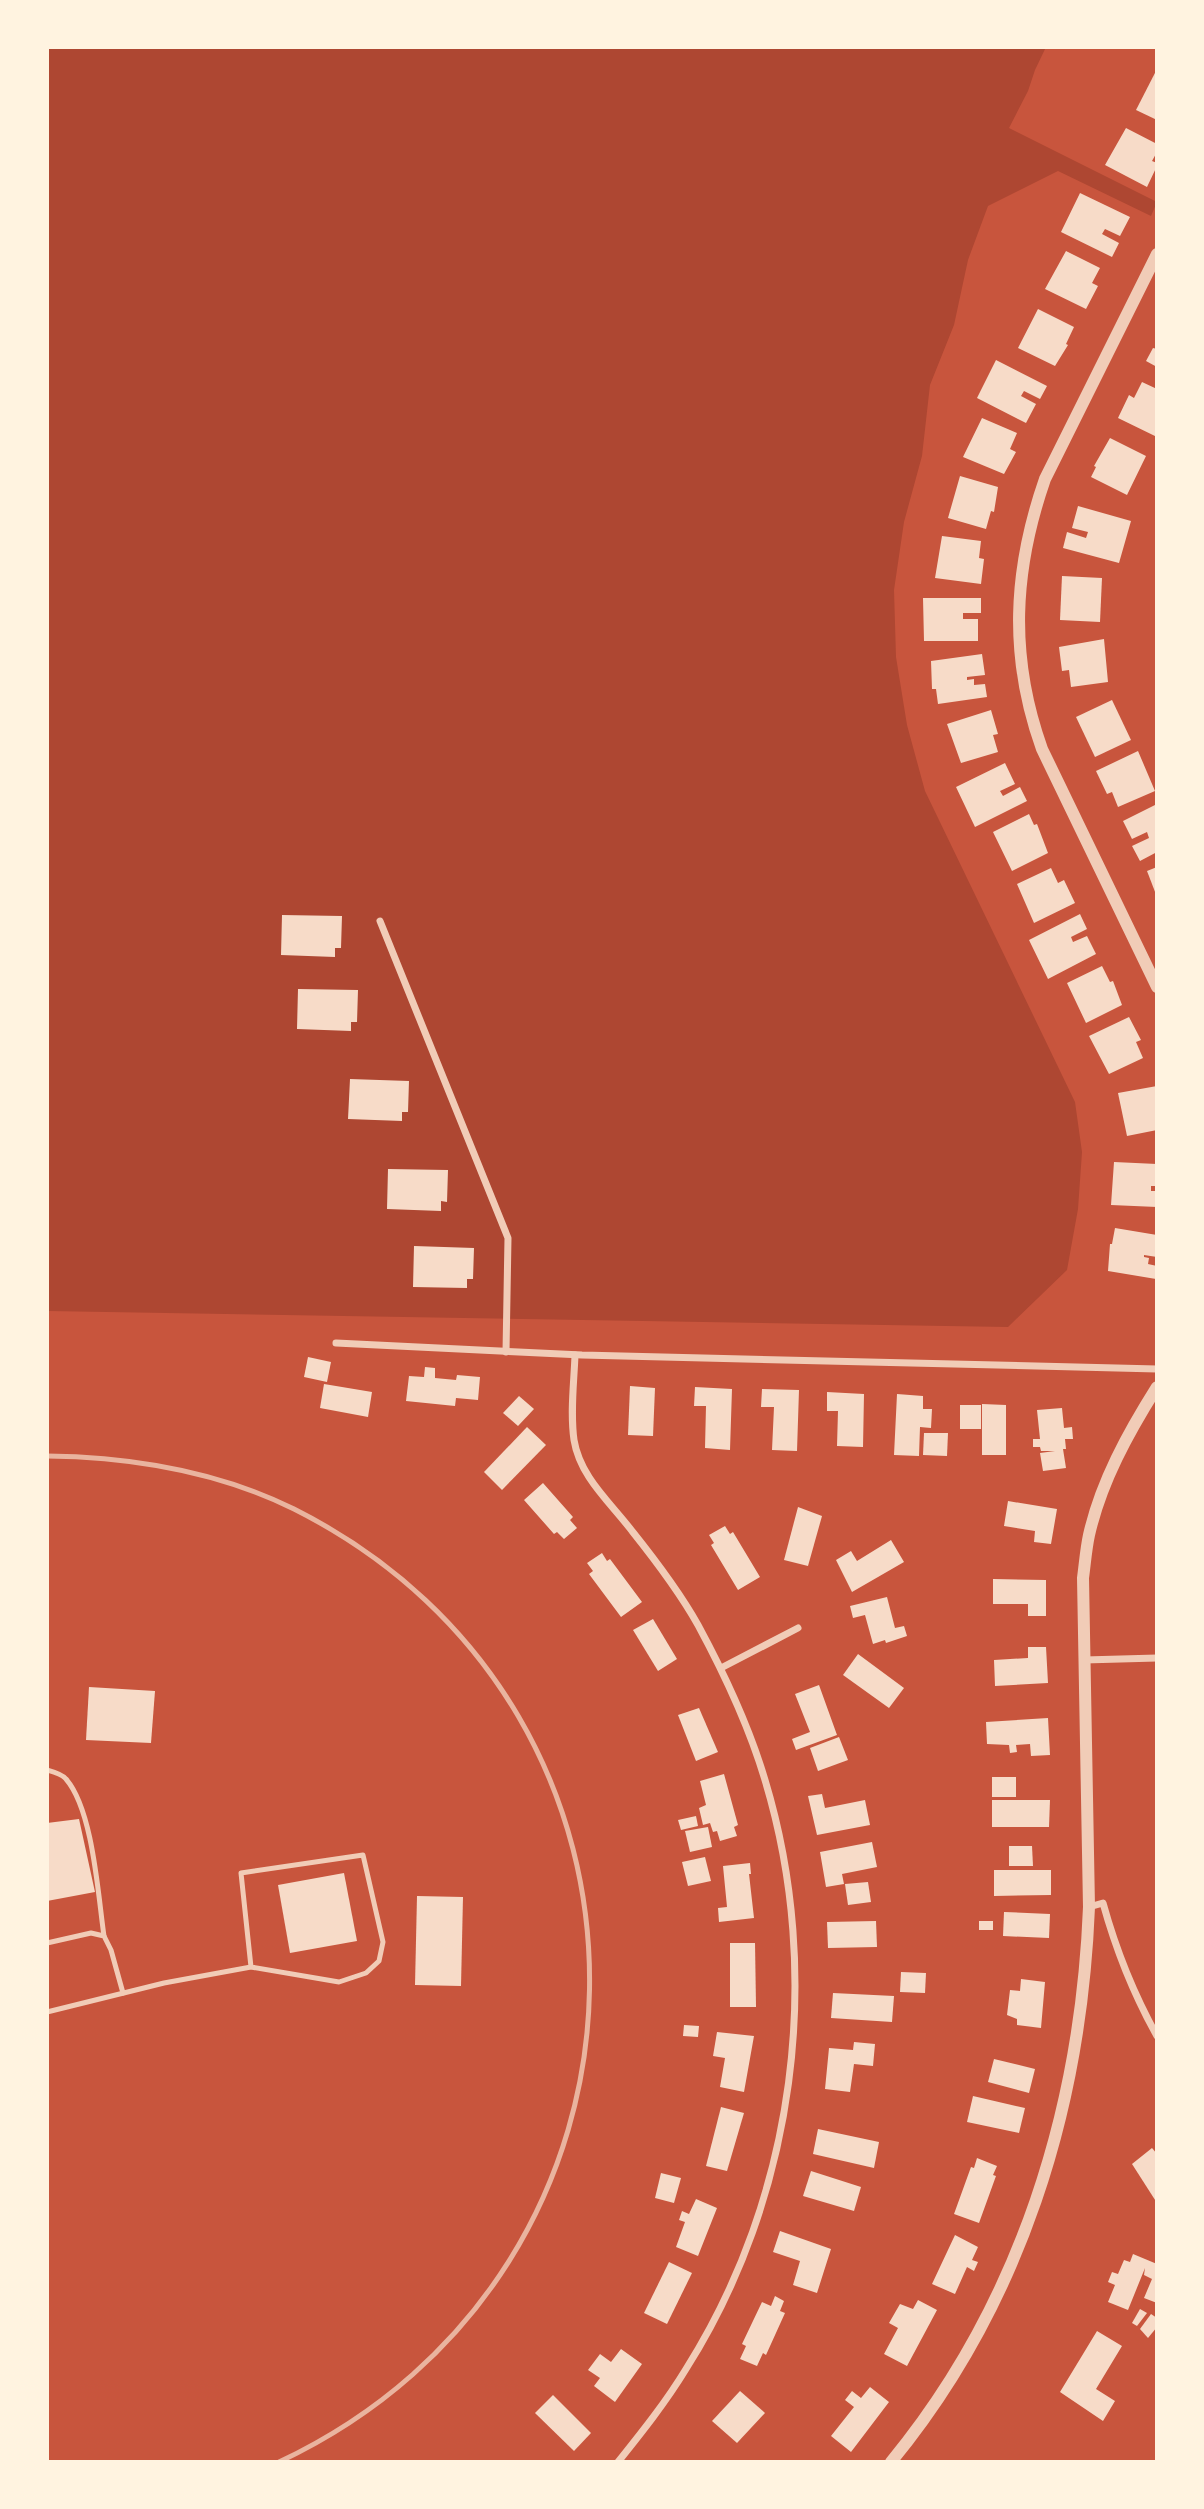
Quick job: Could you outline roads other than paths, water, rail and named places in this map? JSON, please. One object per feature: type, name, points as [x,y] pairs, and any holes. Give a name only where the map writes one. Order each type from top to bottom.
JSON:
[{"type":"street","points":[[1157,254],[1045,479],[1023,557],[1019,602],[1023,681],[1030,715],[1042,749],[1157,987]]},
{"type":"street","points":[[380,921],[508,1238],[506,1352]]},
{"type":"street","points":[[336,1343],[575,1355],[1157,1369]]},
{"type":"street","points":[[575,1355],[573,1419],[580,1461],[592,1483],[658,1563],[693,1617],[721,1668],[744,1720],[765,1781],[781,1844],[789,1889],[795,1965],[794,2026],[788,2088],[777,2150],[761,2208],[741,2262],[717,2314],[687,2368],[653,2418],[618,2462]]},
{"type":"street","points":[[891,2462],[943,2391],[977,2333],[1005,2278],[1029,2221],[1052,2152],[1068,2087],[1081,2008],[1089,1907],[1083,1578],[1089,1536],[1099,1499],[1113,1465],[1157,1387]]},
{"type":"street","points":[[721,1668],[798,1628]]},
{"type":"street","points":[[1084,1660],[1157,1658]]},
{"type":"street","points":[[1089,1907],[1103,1903],[1117,1952],[1136,1998],[1157,2036]]},
{"type":"lane","points":[[47,1770],[65,1776],[80,1801],[93,1858],[104,1936],[111,1950],[123,1993]]},
{"type":"lane","points":[[47,2011],[251,1967],[339,1982],[366,1973],[379,1961],[383,1942],[363,1855],[241,1873],[251,1967]]},
{"type":"lane","points":[[47,1943],[91,1933],[104,1936]]},
{"type":"railway","points":[[47,1456],[142,1463],[204,1476],[265,1496],[294,1509],[425,1600],[518,1716],[573,1849],[590,1990],[568,2130],[509,2261],[413,2374],[279,2462]]}]
